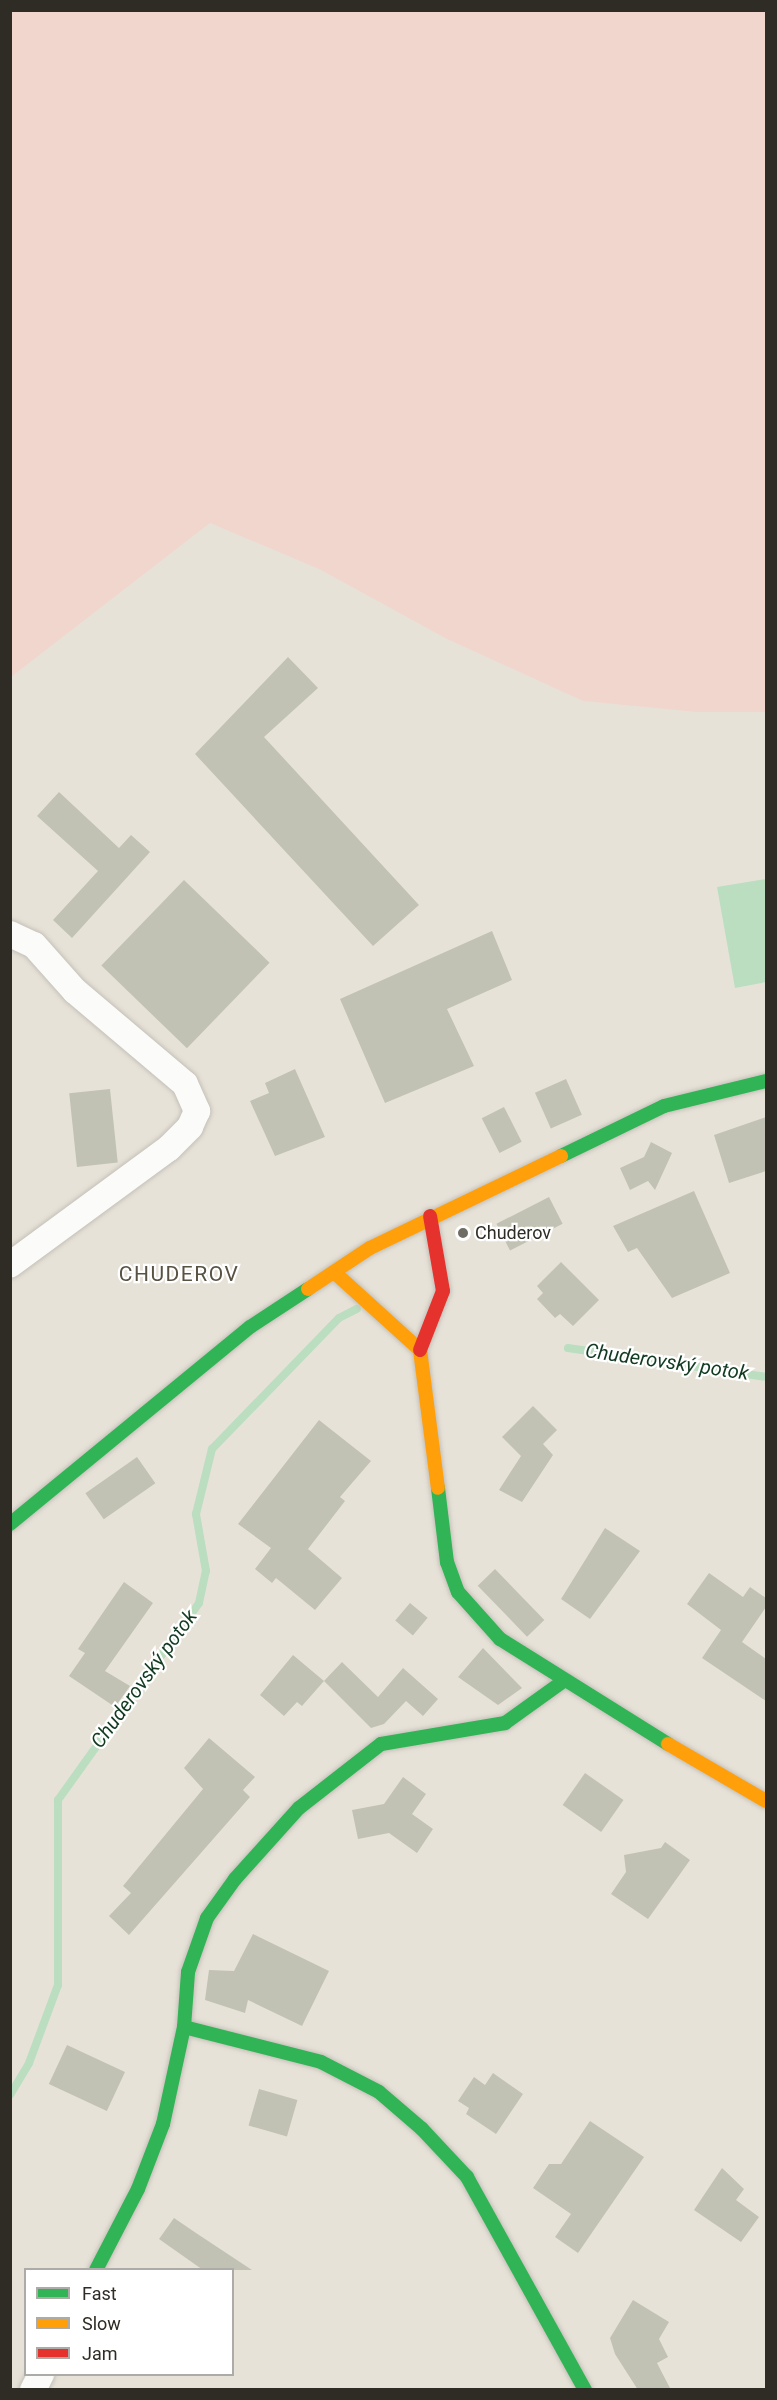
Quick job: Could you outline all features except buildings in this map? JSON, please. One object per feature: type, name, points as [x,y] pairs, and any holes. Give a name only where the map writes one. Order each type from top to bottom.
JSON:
[{"type":"street","points":[[10,934],[34,945],[75,991],[185,1084],[197,1110],[190,1127],[169,1149],[10,1265]]},
{"type":"street","points":[[10,1524],[250,1327],[334,1272],[430,1216],[664,1106],[766,1081]]},
{"type":"street","points":[[430,1216],[443,1291],[420,1350],[447,1562],[458,1592],[500,1639],[562,1682],[766,1801]]},
{"type":"street","points":[[334,1272],[420,1350]]},
{"type":"street","points":[[97,2268],[138,2189],[163,2124],[184,2027],[188,1972],[207,1918],[299,1808],[381,1744],[505,1723],[562,1682]]},
{"type":"street","points":[[184,2027],[321,2062],[379,2092],[422,2129],[467,2177],[585,2390]]},
{"type":"street","points":[[33,2390],[40,2376]]},
{"type":"shaded area","points":[[11,10],[766,11],[766,712],[696,712],[583,701],[447,639],[319,569],[210,523],[11,677]]},
{"type":"shaded area","points":[[766,879],[766,982],[735,988],[717,887]]},
{"type":"waterway","name":"Chuderovský potok","points":[[10,2095],[29,2063],[58,1985],[58,1800],[199,1603],[206,1571],[196,1514],[212,1449],[339,1318],[357,1309]]},
{"type":"waterway","name":"Chuderovský potok","points":[[568,1348],[766,1377]]},
{"type":"traffic: fast","points":[[561,1156],[664,1106],[766,1081]]},
{"type":"traffic: fast","points":[[10,1524],[250,1327],[308,1289]]},
{"type":"traffic: fast","points":[[438,1488],[447,1562],[458,1592],[500,1639],[668,1744]]},
{"type":"traffic: fast","points":[[97,2268],[138,2189],[163,2124],[184,2027],[188,1972],[207,1918],[235,1879],[299,1808],[381,1744],[505,1723],[562,1682]]},
{"type":"traffic: fast","points":[[184,2027],[321,2062],[379,2092],[422,2129],[467,2177],[585,2390]]},
{"type":"traffic: slow","points":[[308,1289],[370,1248],[561,1156]]},
{"type":"traffic: slow","points":[[334,1272],[420,1350],[438,1488]]},
{"type":"traffic: slow","points":[[668,1744],[766,1801]]},
{"type":"traffic: jam","points":[[420,1350],[443,1291],[430,1216]]},
{"type":"place","name":"Chuderov","points":[[463,1233]]},
{"type":"district","name":"CHUDEROV","points":[[179,1274]]}]
